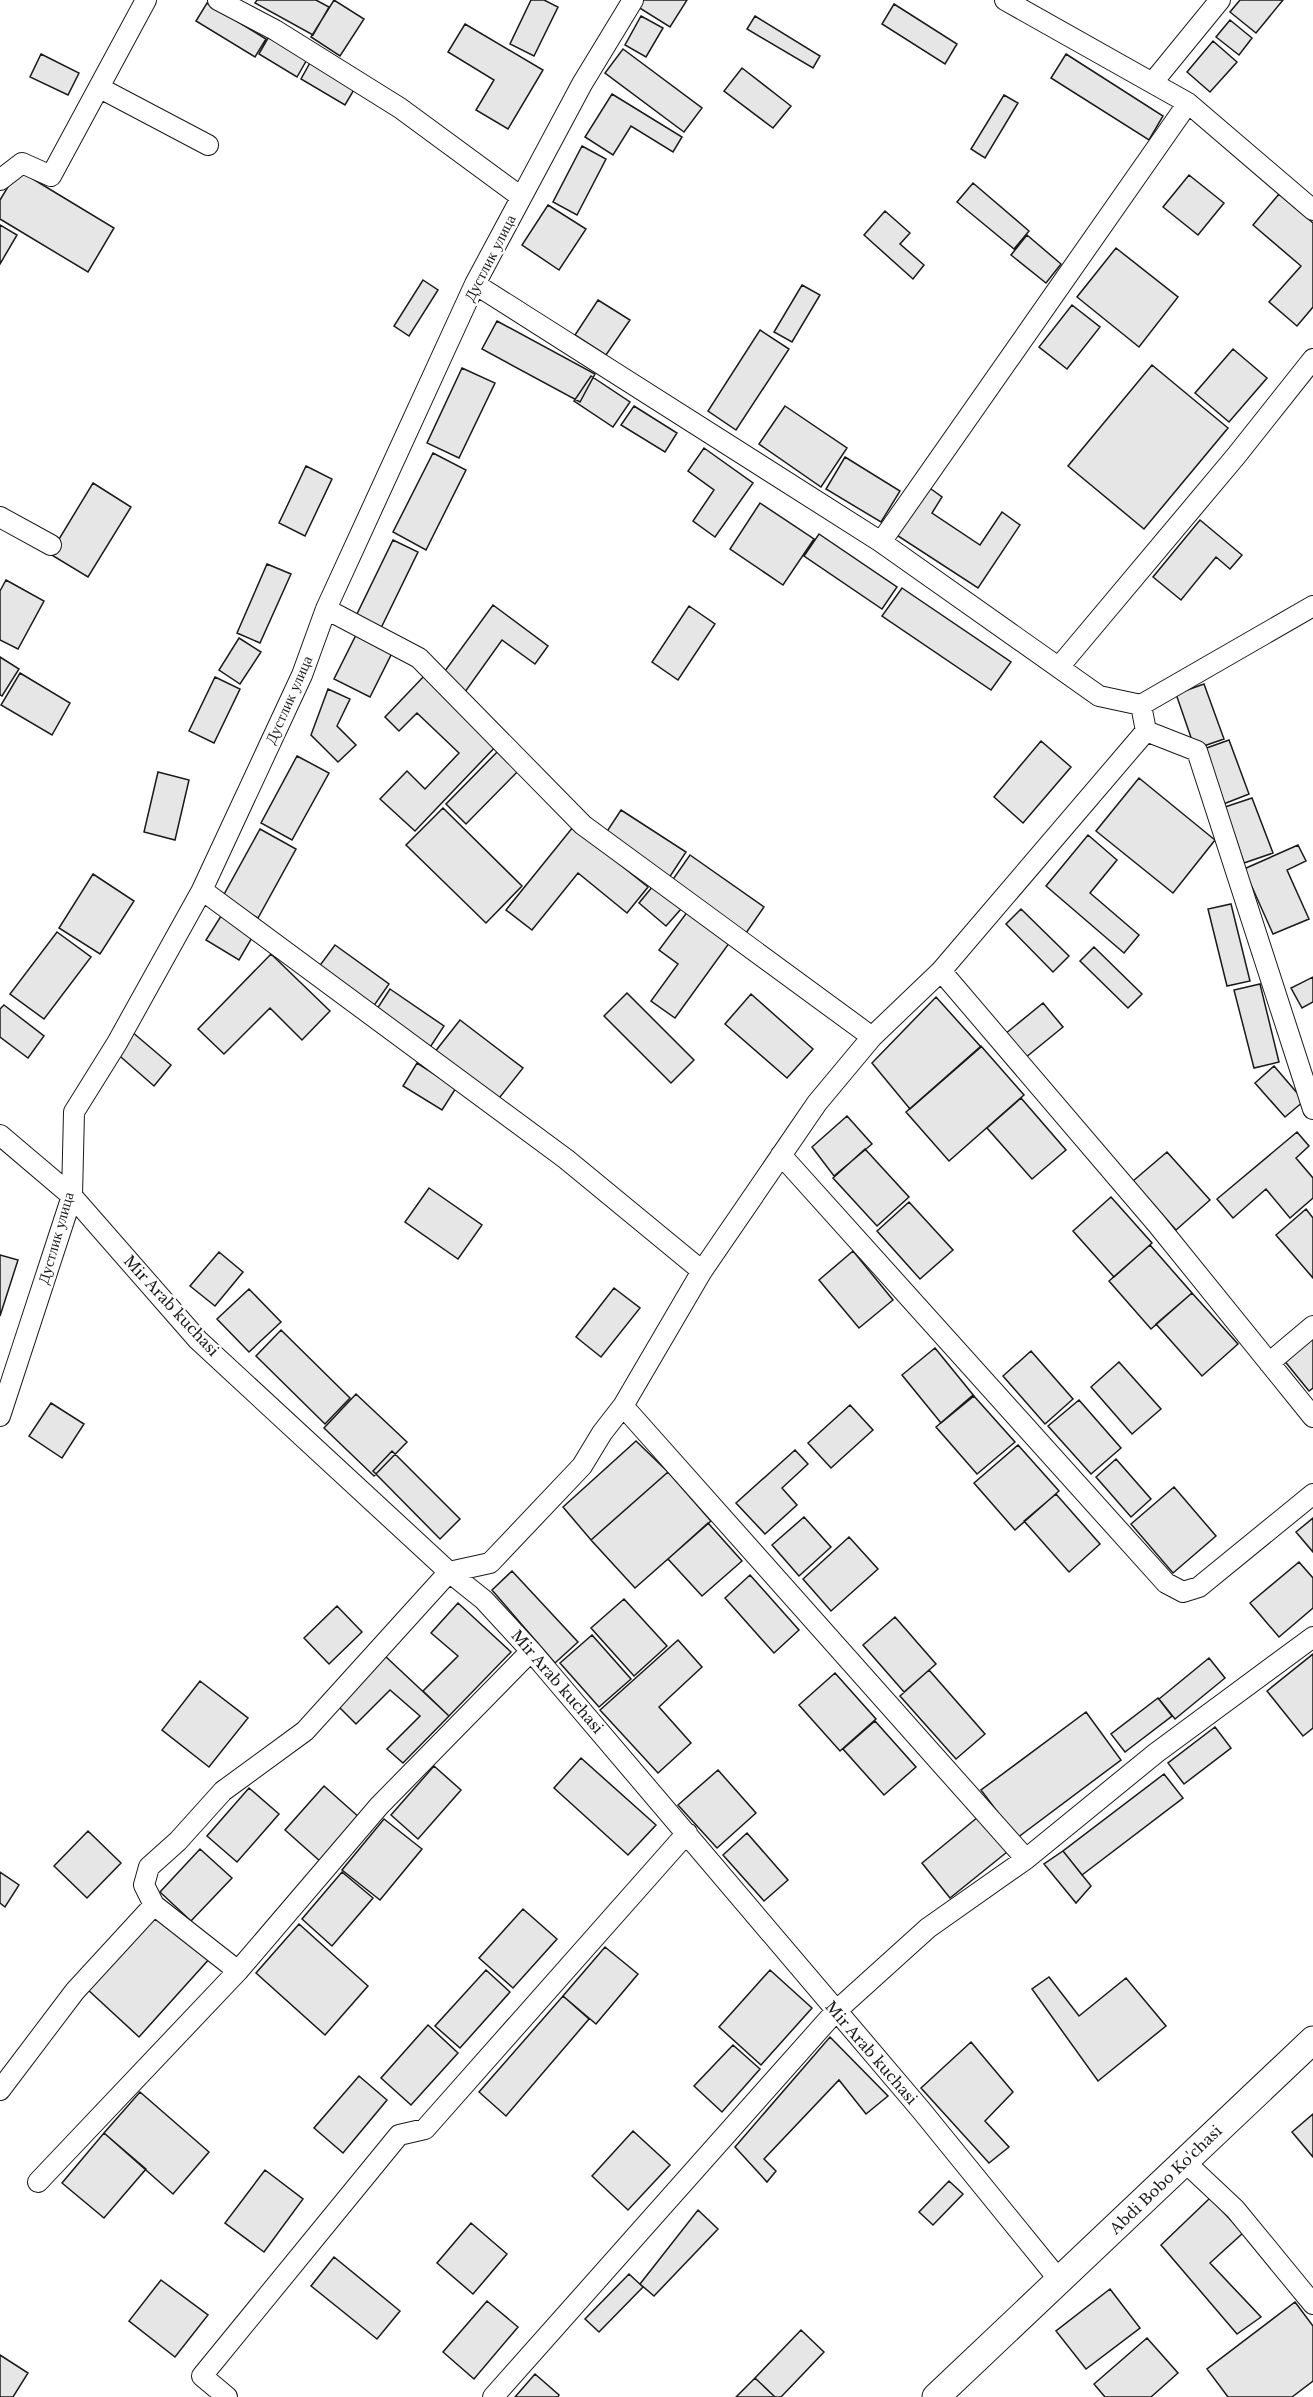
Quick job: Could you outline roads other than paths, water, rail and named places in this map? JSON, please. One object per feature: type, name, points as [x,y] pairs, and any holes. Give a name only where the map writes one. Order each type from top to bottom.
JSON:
[{"type":"main road","name":"Abdi Bobo Ko'chasi","points":[[936,2397],[1313,2040]]},
{"type":"street","points":[[0,180],[22,163],[51,176],[146,0]]},
{"type":"street","points":[[218,0],[275,30],[400,108],[521,197]]},
{"type":"street","name":"Дустлик улица","points":[[0,1416],[72,1196],[74,1112],[117,1043],[202,890],[302,675],[326,609],[475,284],[582,84],[633,0]]},
{"type":"street","points":[[1005,0],[1153,82],[1188,104],[1313,210]]},
{"type":"street","points":[[1153,82],[1220,0]]},
{"type":"street","points":[[100,88],[208,145]]},
{"type":"street","points":[[881,542],[1188,104]]},
{"type":"street","points":[[475,284],[881,542],[1099,696],[1141,705],[1313,606]]},
{"type":"street","points":[[1059,667],[1236,456],[1313,359]]},
{"type":"street","points":[[0,517],[51,545]]},
{"type":"street","points":[[326,609],[419,658],[583,825],[872,1037]]},
{"type":"street","points":[[1141,705],[1146,731]]},
{"type":"street","points":[[238,1971],[154,1905],[144,1885],[149,1867],[178,1841],[223,1791],[305,1731],[449,1572],[490,1563],[582,1466],[602,1433],[623,1406],[702,1271],[817,1103],[872,1037],[941,971],[1146,731]]},
{"type":"street","points":[[1146,731],[1197,751],[1313,1109]]},
{"type":"street","points":[[202,890],[566,1159],[702,1271]]},
{"type":"street","points":[[941,971],[1149,1215],[1313,1417]]},
{"type":"street","name":"Mir Arab kuchasi","points":[[0,1135],[72,1196],[198,1340],[449,1572],[484,1600],[531,1651],[687,1833],[835,2012],[921,2110],[1060,2281]]},
{"type":"street","points":[[780,1155],[1166,1583],[1183,1592],[1199,1587],[1313,1494]]},
{"type":"street","points":[[1269,1363],[1313,1326]]},
{"type":"street","points":[[623,1406],[1026,1859]]},
{"type":"street","points":[[493,2397],[835,2012],[928,1928],[1026,1859],[1156,1753],[1313,1637]]},
{"type":"street","points":[[39,2182],[238,1971],[379,1806],[531,1651]]},
{"type":"street","points":[[227,2397],[202,2376],[210,2366],[399,2135],[425,2129],[687,1833]]},
{"type":"street","points":[[0,2090],[75,1991],[154,1905]]},
{"type":"street","points":[[1185,2162],[1235,2210],[1313,2304]]}]
